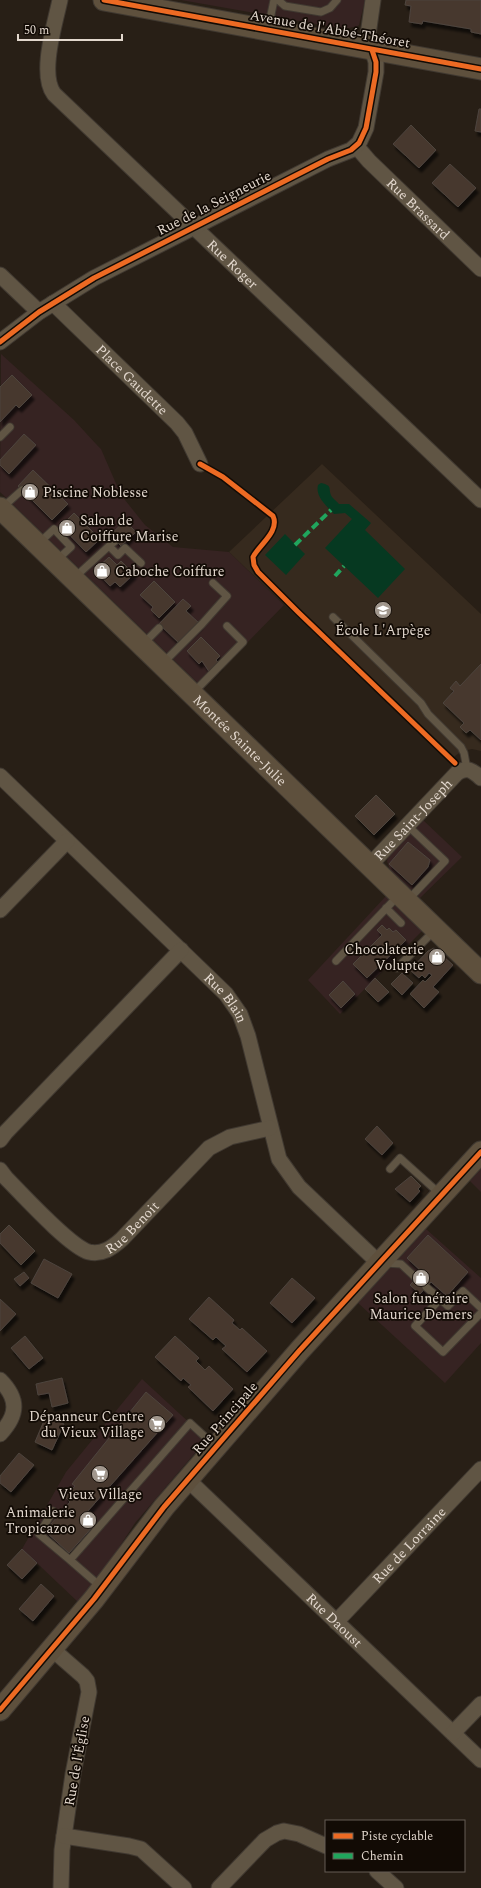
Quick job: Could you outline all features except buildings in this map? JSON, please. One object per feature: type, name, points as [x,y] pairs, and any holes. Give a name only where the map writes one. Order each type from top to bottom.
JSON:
[{"type":"street","name":"Rue Roger","points":[[60,0],[47,69],[50,88],[193,227],[481,500]]},
{"type":"street","name":"Avenue de l'Abbé-Théoret","points":[[104,0],[158,5],[268,30],[481,69]]},
{"type":"street","points":[[357,147],[364,134],[376,72],[376,62],[368,39],[368,29],[373,0]]},
{"type":"street","name":"Rue de la Seigneurie","points":[[0,342],[39,312],[94,278],[193,227],[357,147]]},
{"type":"street","name":"Rue Brassard","points":[[357,147],[369,162],[481,269]]},
{"type":"street","points":[[0,274],[39,312]]},
{"type":"street","name":"Place Gaudette","points":[[53,303],[177,423],[185,433],[200,464]]},
{"type":"street","name":"Montée Sainte-Julie","points":[[0,509],[370,866],[397,901],[436,930],[481,973]]},
{"type":"street","name":"Rue Saint-Joseph","points":[[370,866],[457,773],[467,769],[481,778]]},
{"type":"street","name":"Rue Blain","points":[[0,776],[226,994],[240,1014],[252,1050],[270,1128],[279,1159],[291,1178],[379,1262]]},
{"type":"street","points":[[0,910],[67,841]]},
{"type":"street","points":[[0,1140],[181,950]]},
{"type":"street","name":"Rue Benoit","points":[[0,1170],[6,1178],[71,1242],[89,1252],[106,1251],[122,1239],[209,1148],[230,1137],[270,1128]]},
{"type":"street","name":"Rue Principale","points":[[0,1710],[103,1588],[150,1523],[187,1479],[379,1262],[481,1152]]},
{"type":"street","points":[[0,1380],[9,1390],[14,1404],[11,1420],[0,1434]]},
{"type":"street","name":"Rue de Lorraine","points":[[336,1622],[481,1469]]},
{"type":"street","name":"Rue Daoust","points":[[187,1479],[481,1760]]},
{"type":"street","name":"Rue de l'Église","points":[[52,1649],[83,1676],[87,1682],[89,1692],[64,1836],[61,1863],[61,1888]]},
{"type":"street","points":[[452,1733],[481,1704]]},
{"type":"street","points":[[219,1888],[265,1840],[277,1833],[284,1831],[299,1834],[325,1846]]},
{"type":"street","points":[[64,1836],[141,1849],[184,1888]]},
{"type":"street","points":[[378,1872],[396,1888]]},
{"type":"lane","points":[[268,30],[274,0]]},
{"type":"lane","points":[[278,0],[285,6],[321,12],[330,8],[338,0]]},
{"type":"lane","points":[[0,437],[10,427]]},
{"type":"lane","points":[[0,509],[22,490]]},
{"type":"lane","points":[[74,579],[115,540]]},
{"type":"lane","points":[[109,546],[118,555],[125,548],[141,564]]},
{"type":"lane","points":[[161,664],[202,624],[227,596],[213,583]]},
{"type":"lane","points":[[333,617],[421,703],[428,714],[461,747],[467,769]]},
{"type":"lane","points":[[192,694],[243,642],[227,626]]},
{"type":"lane","points":[[142,645],[160,628]]},
{"type":"lane","points":[[336,961],[397,901],[445,861],[407,825]]},
{"type":"lane","points":[[397,901],[401,923]]},
{"type":"lane","points":[[397,968],[436,930]]},
{"type":"lane","points":[[390,1169],[400,1158],[441,1195]]},
{"type":"lane","points":[[379,1262],[401,1264],[416,1278]]},
{"type":"lane","points":[[426,1287],[448,1306],[463,1291],[481,1308]]},
{"type":"lane","points":[[440,1299],[415,1326],[442,1352],[481,1313]]},
{"type":"lane","points":[[70,1560],[190,1423],[216,1447]]},
{"type":"lane","points":[[53,1511],[39,1534],[103,1588]]},
{"type":"shaded area","points":[[181,0],[365,0],[359,25],[355,28],[345,29]]},
{"type":"shaded area","points":[[1,354],[74,420],[101,449],[121,495],[145,525],[173,547],[229,552],[284,605],[203,688],[0,492]]},
{"type":"shaded area","name":"École L'Arpège","points":[[322,464],[481,614],[481,751],[472,749],[462,751],[455,756],[451,764],[229,552]]},
{"type":"shaded area","points":[[423,820],[462,857],[420,898],[390,870],[387,861],[388,857]]},
{"type":"shaded area","points":[[386,896],[423,930],[340,1014],[308,980]]},
{"type":"shaded area","points":[[481,1169],[481,1192],[470,1181]]},
{"type":"shaded area","points":[[426,1229],[481,1278],[481,1343],[445,1383],[358,1303]]},
{"type":"shaded area","points":[[142,1379],[207,1439],[135,1523],[103,1572],[78,1602],[22,1549],[66,1472]]},
{"type":"green space","points":[[321,483],[329,486],[332,497],[339,504],[349,504],[371,523],[365,530],[405,569],[378,598],[325,548],[352,519],[345,513],[334,514],[325,504],[318,493],[318,485]]},
{"type":"green space","points":[[285,534],[305,554],[286,575],[265,555]]},
{"type":"marked path","points":[[295,545],[331,510]]},
{"type":"marked path","points":[[335,576],[344,566]]},
{"type":"cycle path","points":[[104,0],[481,69]]},
{"type":"cycle path","points":[[0,342],[39,312],[94,278],[328,159],[351,150],[359,143],[366,128],[376,72],[376,62],[372,50]]},
{"type":"cycle path","points":[[200,464],[223,477],[273,516],[274,527],[268,538],[253,557],[254,565],[258,572],[455,763]]},
{"type":"cycle path","points":[[0,1710],[94,1599],[164,1507],[300,1350],[481,1152]]},
{"type":"place","name":"Piscine Noblesse","points":[[30,492]]},
{"type":"place","name":"Salon de Coiffure Marise","points":[[67,528]]},
{"type":"place","name":"Caboche Coiffure","points":[[102,571]]},
{"type":"place","name":"École L'Arpège","points":[[383,610]]},
{"type":"place","name":"Chocolaterie Volupte","points":[[437,957]]},
{"type":"place","name":"Salon funéraire Maurice Demers","points":[[421,1278]]},
{"type":"place","name":"Dépanneur Centre du Vieux Village","points":[[157,1424]]},
{"type":"place","name":"Vieux Village","points":[[100,1474]]},
{"type":"place","name":"Animalerie Tropicazoo","points":[[88,1520]]}]
